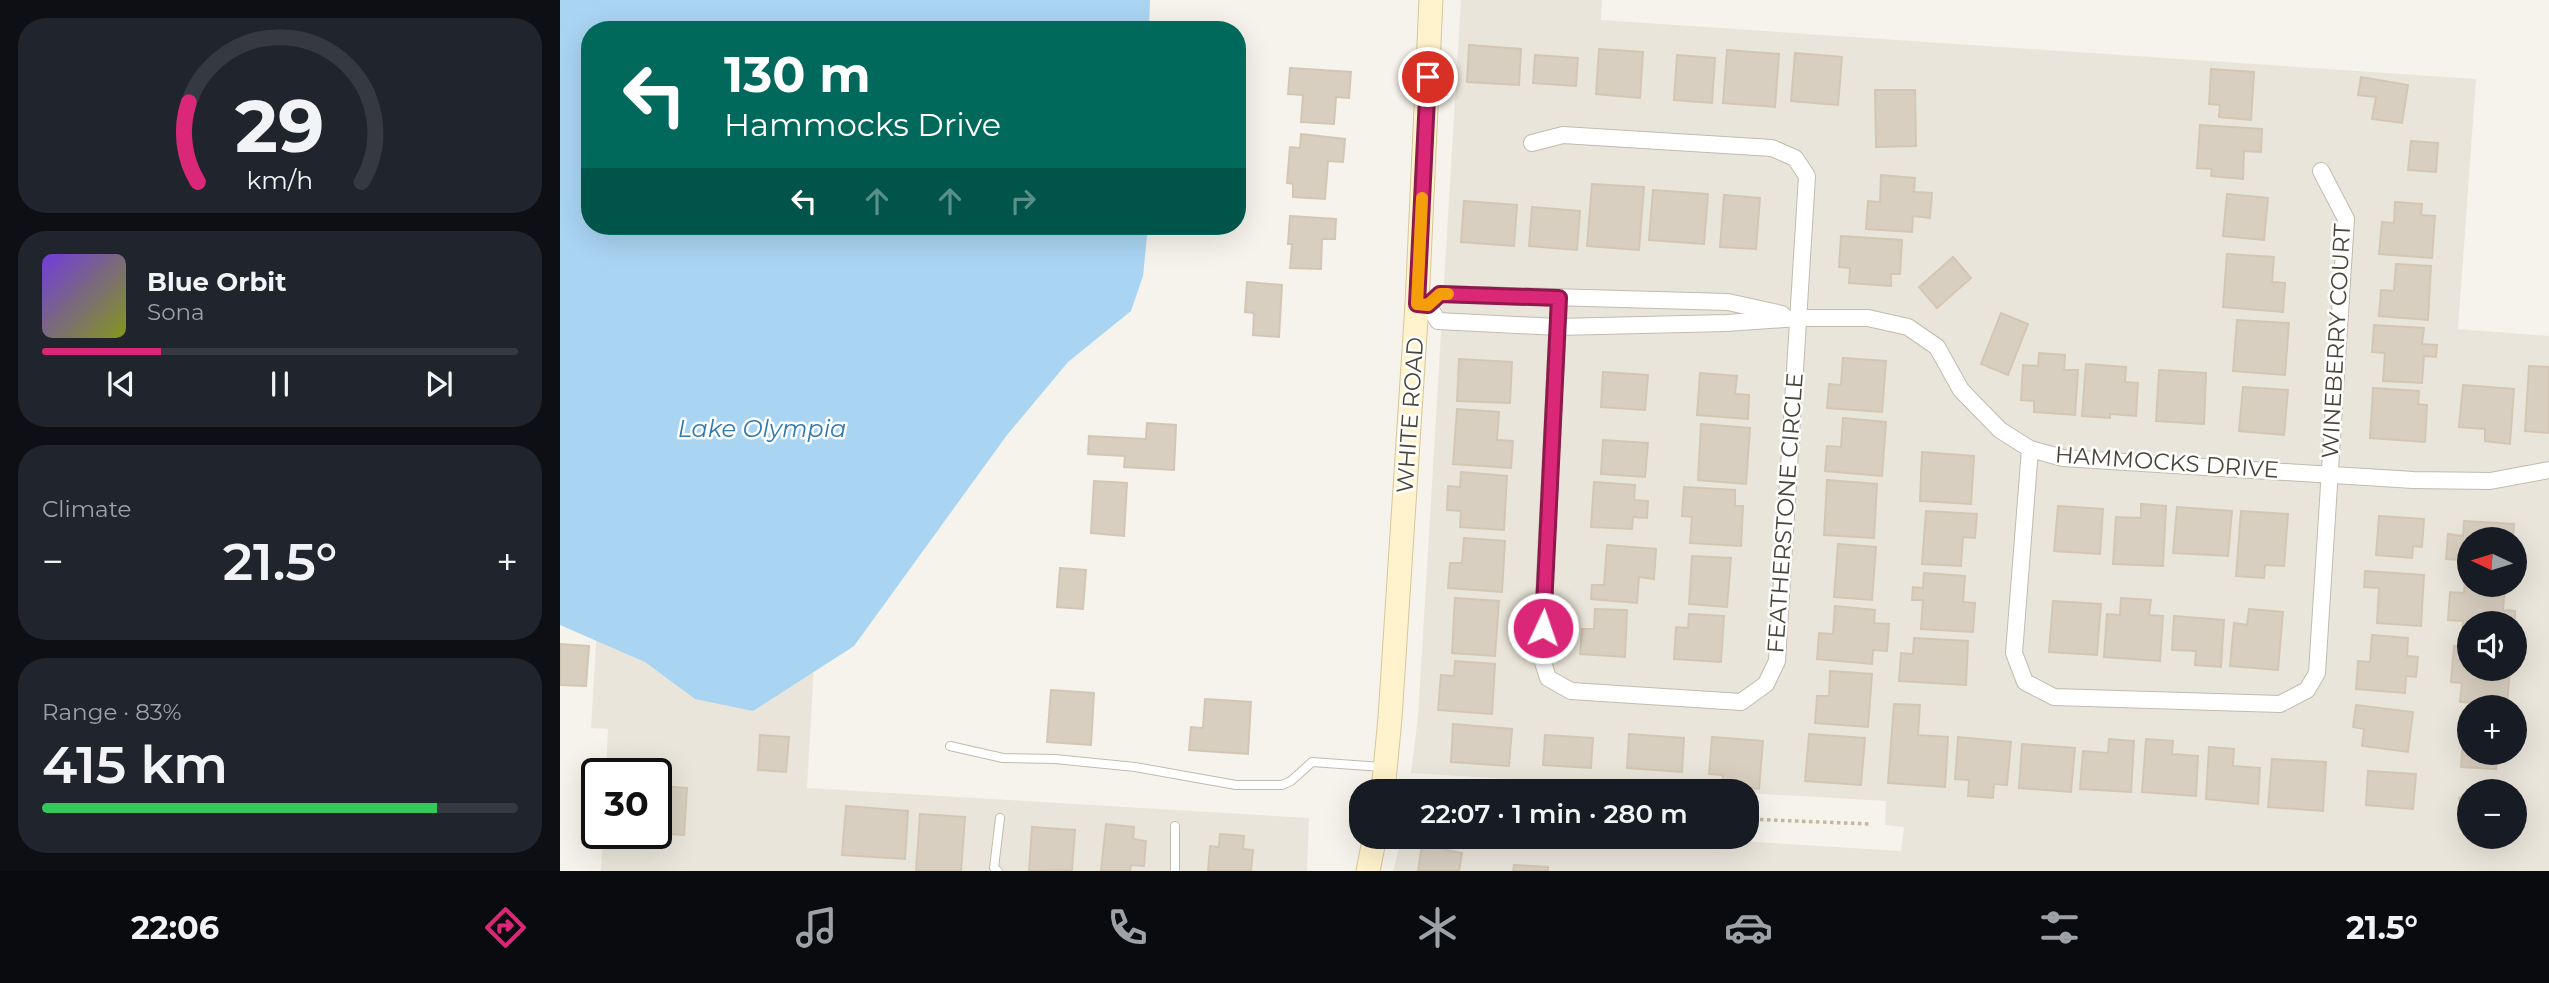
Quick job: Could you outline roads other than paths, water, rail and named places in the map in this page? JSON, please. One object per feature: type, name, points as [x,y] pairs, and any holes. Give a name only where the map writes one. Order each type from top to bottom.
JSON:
[{"type":"street","name":"WHITE ROAD","points":[[1384,779],[1423,304],[1431,0]]},
{"type":"street","name":"FEATHERSTONE CIRCLE","points":[[1532,143],[1563,135],[1772,148],[1795,158],[1807,176],[1777,661],[1766,684],[1741,702],[1571,691],[1548,678],[1541,656],[1559,298]]},
{"type":"street","name":"WINEBERRY COURT","points":[[2031,449],[2014,653],[2025,682],[2054,697],[2280,704],[2307,690],[2317,673],[2346,219],[2321,171]]},
{"type":"street","name":"HAMMOCKS DRIVE","points":[[1798,318],[1728,302],[1440,294],[1423,304],[1438,321],[1557,327],[1727,323],[1798,318],[1868,318],[1908,327],[1937,347],[1961,390],[2000,430],[2031,449],[2063,458],[2413,480],[2490,481],[2549,470]]},
{"type":"street","points":[[1368,871],[1372,849]]},
{"type":"lane","points":[[950,746],[1003,758],[1055,759],[1135,767],[1236,785],[1282,785],[1291,782],[1312,762],[1373,779]]},
{"type":"lane","points":[[998,871],[994,869],[1000,818]]},
{"type":"lane","points":[[1175,826],[1175,871]]},
{"type":"water","name":"Lake Olympia","points":[[560,0],[1150,0],[1149,21],[581,21],[581,235],[1147,235],[1143,276],[1131,311],[1068,362],[1007,435],[854,646],[753,711],[695,699],[645,662],[560,625]]}]
